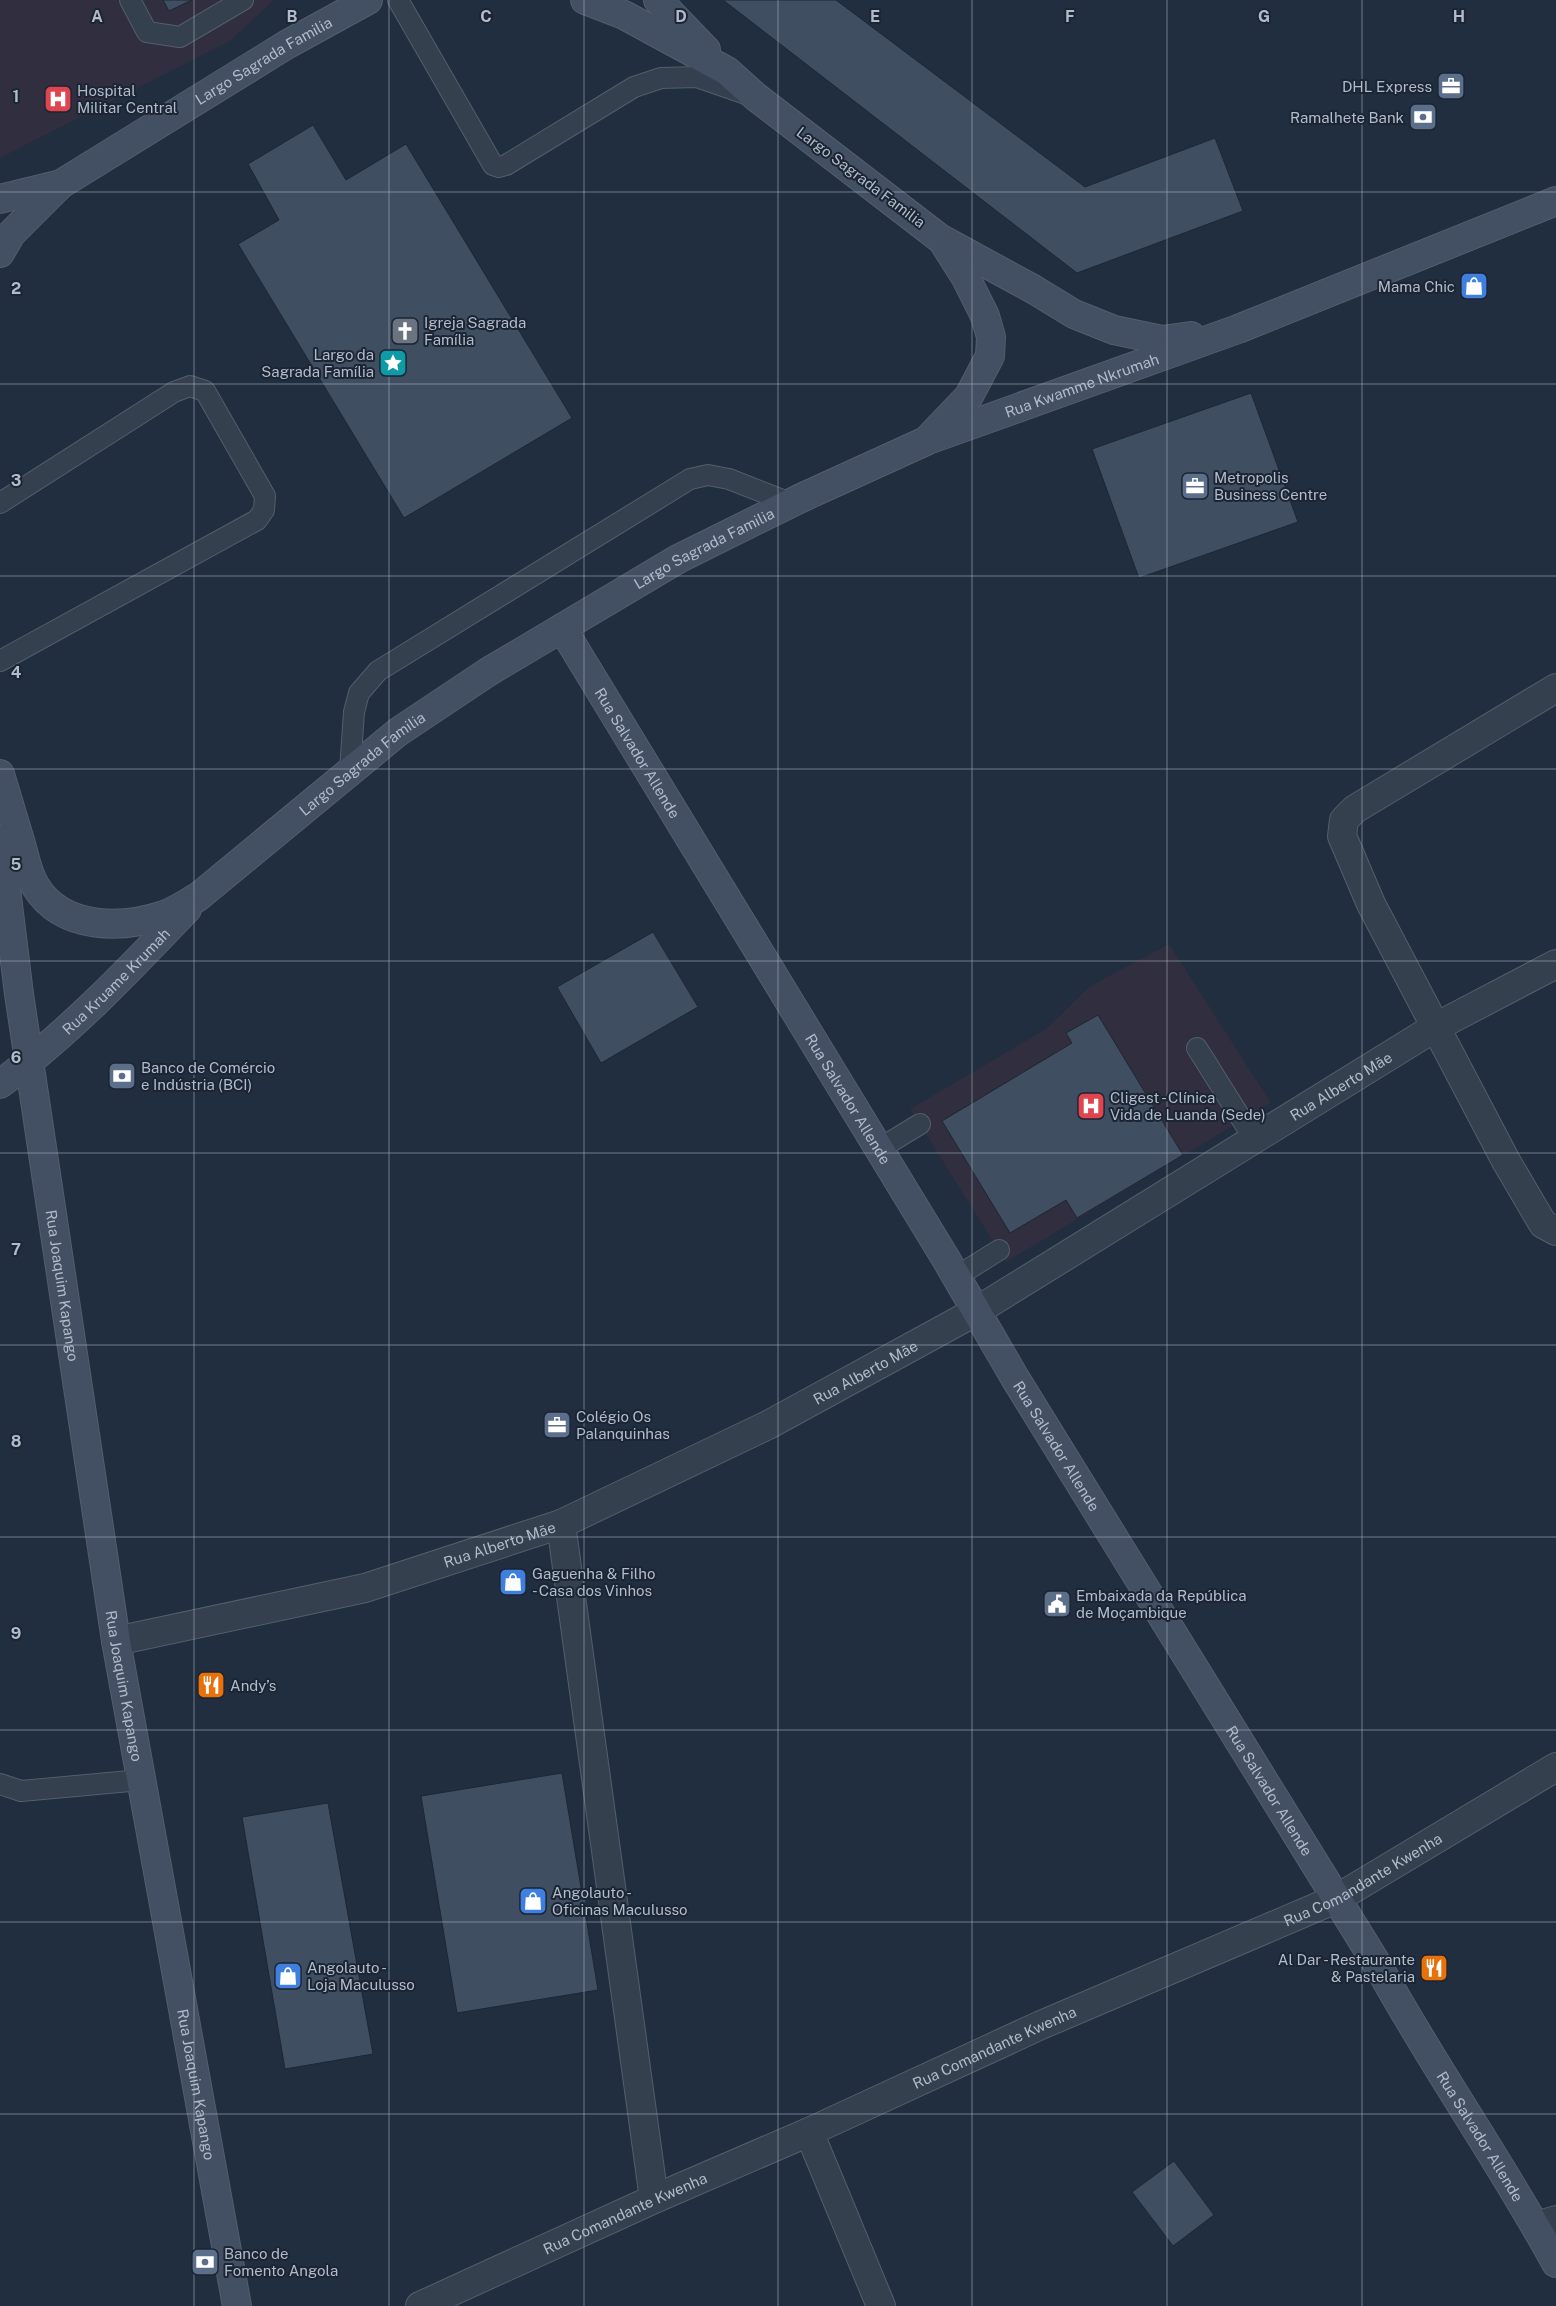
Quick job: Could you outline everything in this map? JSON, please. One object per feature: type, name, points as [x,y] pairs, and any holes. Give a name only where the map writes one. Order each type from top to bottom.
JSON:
[{"type":"street","name":"Largo Sagrada Familia","points":[[0,253],[11,234],[61,184],[286,45],[368,0]]},
{"type":"street","name":"Largo Sagrada Familia","points":[[0,774],[36,887],[46,899],[64,913],[90,922],[112,925],[166,915],[198,897],[398,732],[488,672],[678,559],[790,504],[926,441],[968,396],[990,356],[991,337],[985,316],[966,278],[942,240],[756,97],[727,71],[624,15],[585,0]]},
{"type":"street","points":[[658,0],[727,71]]},
{"type":"street","points":[[0,198],[61,184]]},
{"type":"street","name":"Rua Kwamme Nkrumah","points":[[926,441],[1238,330],[1556,201]]},
{"type":"street","name":"Rua Kwamme Nkrumah","points":[[942,240],[1033,289],[1074,314],[1114,330],[1162,340],[1238,330]]},
{"type":"street","name":"Rua Salvador Allende","points":[[562,628],[879,1149],[975,1312],[1336,1899],[1546,2223],[1556,2263]]},
{"type":"street","points":[[1556,688],[1355,809],[1344,820],[1342,836],[1371,904],[1434,1028],[1506,1161],[1543,1224],[1556,1231]]},
{"type":"street","name":"Rua Joaquim Kapango","points":[[0,840],[18,985],[116,1641],[237,2306]]},
{"type":"street","name":"Rua Kruame Krumah","points":[[0,1084],[30,1062],[107,993],[198,897]]},
{"type":"street","name":"Rua Alberto Mãe","points":[[116,1641],[366,1588],[561,1524],[768,1426],[975,1312],[1434,1028],[1556,964]]},
{"type":"street","points":[[561,1524],[654,2199]]},
{"type":"street","name":"Rua Comandante Kwenha","points":[[420,2306],[1041,2026],[1336,1899],[1556,1767]]},
{"type":"street","points":[[809,2132],[881,2306]]},
{"type":"lane","points":[[130,0],[147,32],[180,37],[243,0]]},
{"type":"lane","points":[[398,0],[493,165],[499,167],[506,165],[634,87],[661,78],[697,77],[756,97]]},
{"type":"lane","points":[[0,503],[174,392],[190,386],[204,391],[265,496],[264,510],[257,520],[0,661]]},
{"type":"lane","points":[[350,770],[354,712],[359,693],[378,671],[690,480],[708,475],[729,479],[790,504]]},
{"type":"lane","points":[[1197,1048],[1254,1139]]},
{"type":"lane","points":[[879,1149],[920,1124]]},
{"type":"lane","points":[[956,1277],[999,1250]]},
{"type":"lane","points":[[0,1784],[22,1791],[141,1780]]},
{"type":"shaded area","name":"Hospital Militar Central","points":[[0,0],[274,0],[230,41],[0,158]]},
{"type":"shaded area","name":"Cligest - Clínica Vida de Luanda (Sede)","points":[[1169,944],[1271,1103],[1006,1262],[910,1109],[1046,1029],[1090,986]]},
{"type":"building","points":[[163,0],[192,0],[169,11]]},
{"type":"building","points":[[723,0],[836,0],[1085,187],[1215,138],[1243,211],[1077,273]]},
{"type":"building","name":"Igreja Sagrada Família","points":[[313,125],[346,180],[406,144],[572,418],[404,518],[238,244],[279,220],[248,164]]},
{"type":"building","name":"Metropolis Business Centre","points":[[1251,393],[1298,522],[1139,578],[1092,449]]},
{"type":"building","points":[[653,932],[698,1007],[601,1063],[557,987]]},
{"type":"building","points":[[1098,1015],[1183,1155],[1077,1218],[1066,1200],[1010,1233],[942,1121],[1072,1043],[1066,1033]]},
{"type":"building","points":[[562,1773],[598,1990],[457,2013],[421,1796]]},
{"type":"building","points":[[328,1803],[373,2054],[285,2069],[242,1817]]},
{"type":"building","points":[[1174,2161],[1214,2215],[1173,2246],[1132,2192]]},
{"type":"place","name":"DHL Express","points":[[1451,86]]},
{"type":"place","name":"Hospital Militar Central","points":[[58,99]]},
{"type":"place","name":"Ramalhete Bank","points":[[1423,117]]},
{"type":"place","name":"Mama Chic","points":[[1474,286]]},
{"type":"place","name":"Igreja Sagrada Família","points":[[405,331]]},
{"type":"place","name":"Largo da Sagrada Família","points":[[393,363]]},
{"type":"place","name":"Metropolis Business Centre","points":[[1195,486]]},
{"type":"place","name":"Banco de Comércio e Indústria (BCI)","points":[[122,1076]]},
{"type":"place","name":"Cligest - Clínica Vida de Luanda (Sede)","points":[[1091,1106]]},
{"type":"place","name":"Colégio Os Palanquinhas","points":[[557,1425]]},
{"type":"place","name":"Gaguenha & Filho - Casa dos Vinhos","points":[[513,1582]]},
{"type":"place","name":"Embaixada da República de Moçambique","points":[[1057,1604]]},
{"type":"place","name":"Andy’s","points":[[211,1685]]},
{"type":"place","name":"Angolauto - Oficinas Maculusso","points":[[533,1901]]},
{"type":"place","name":"Al Dar - Restaurante & Pastelaria","points":[[1434,1968]]},
{"type":"place","name":"Angolauto - Loja Maculusso","points":[[288,1976]]},
{"type":"place","name":"Banco de Fomento Angola","points":[[205,2262]]}]
